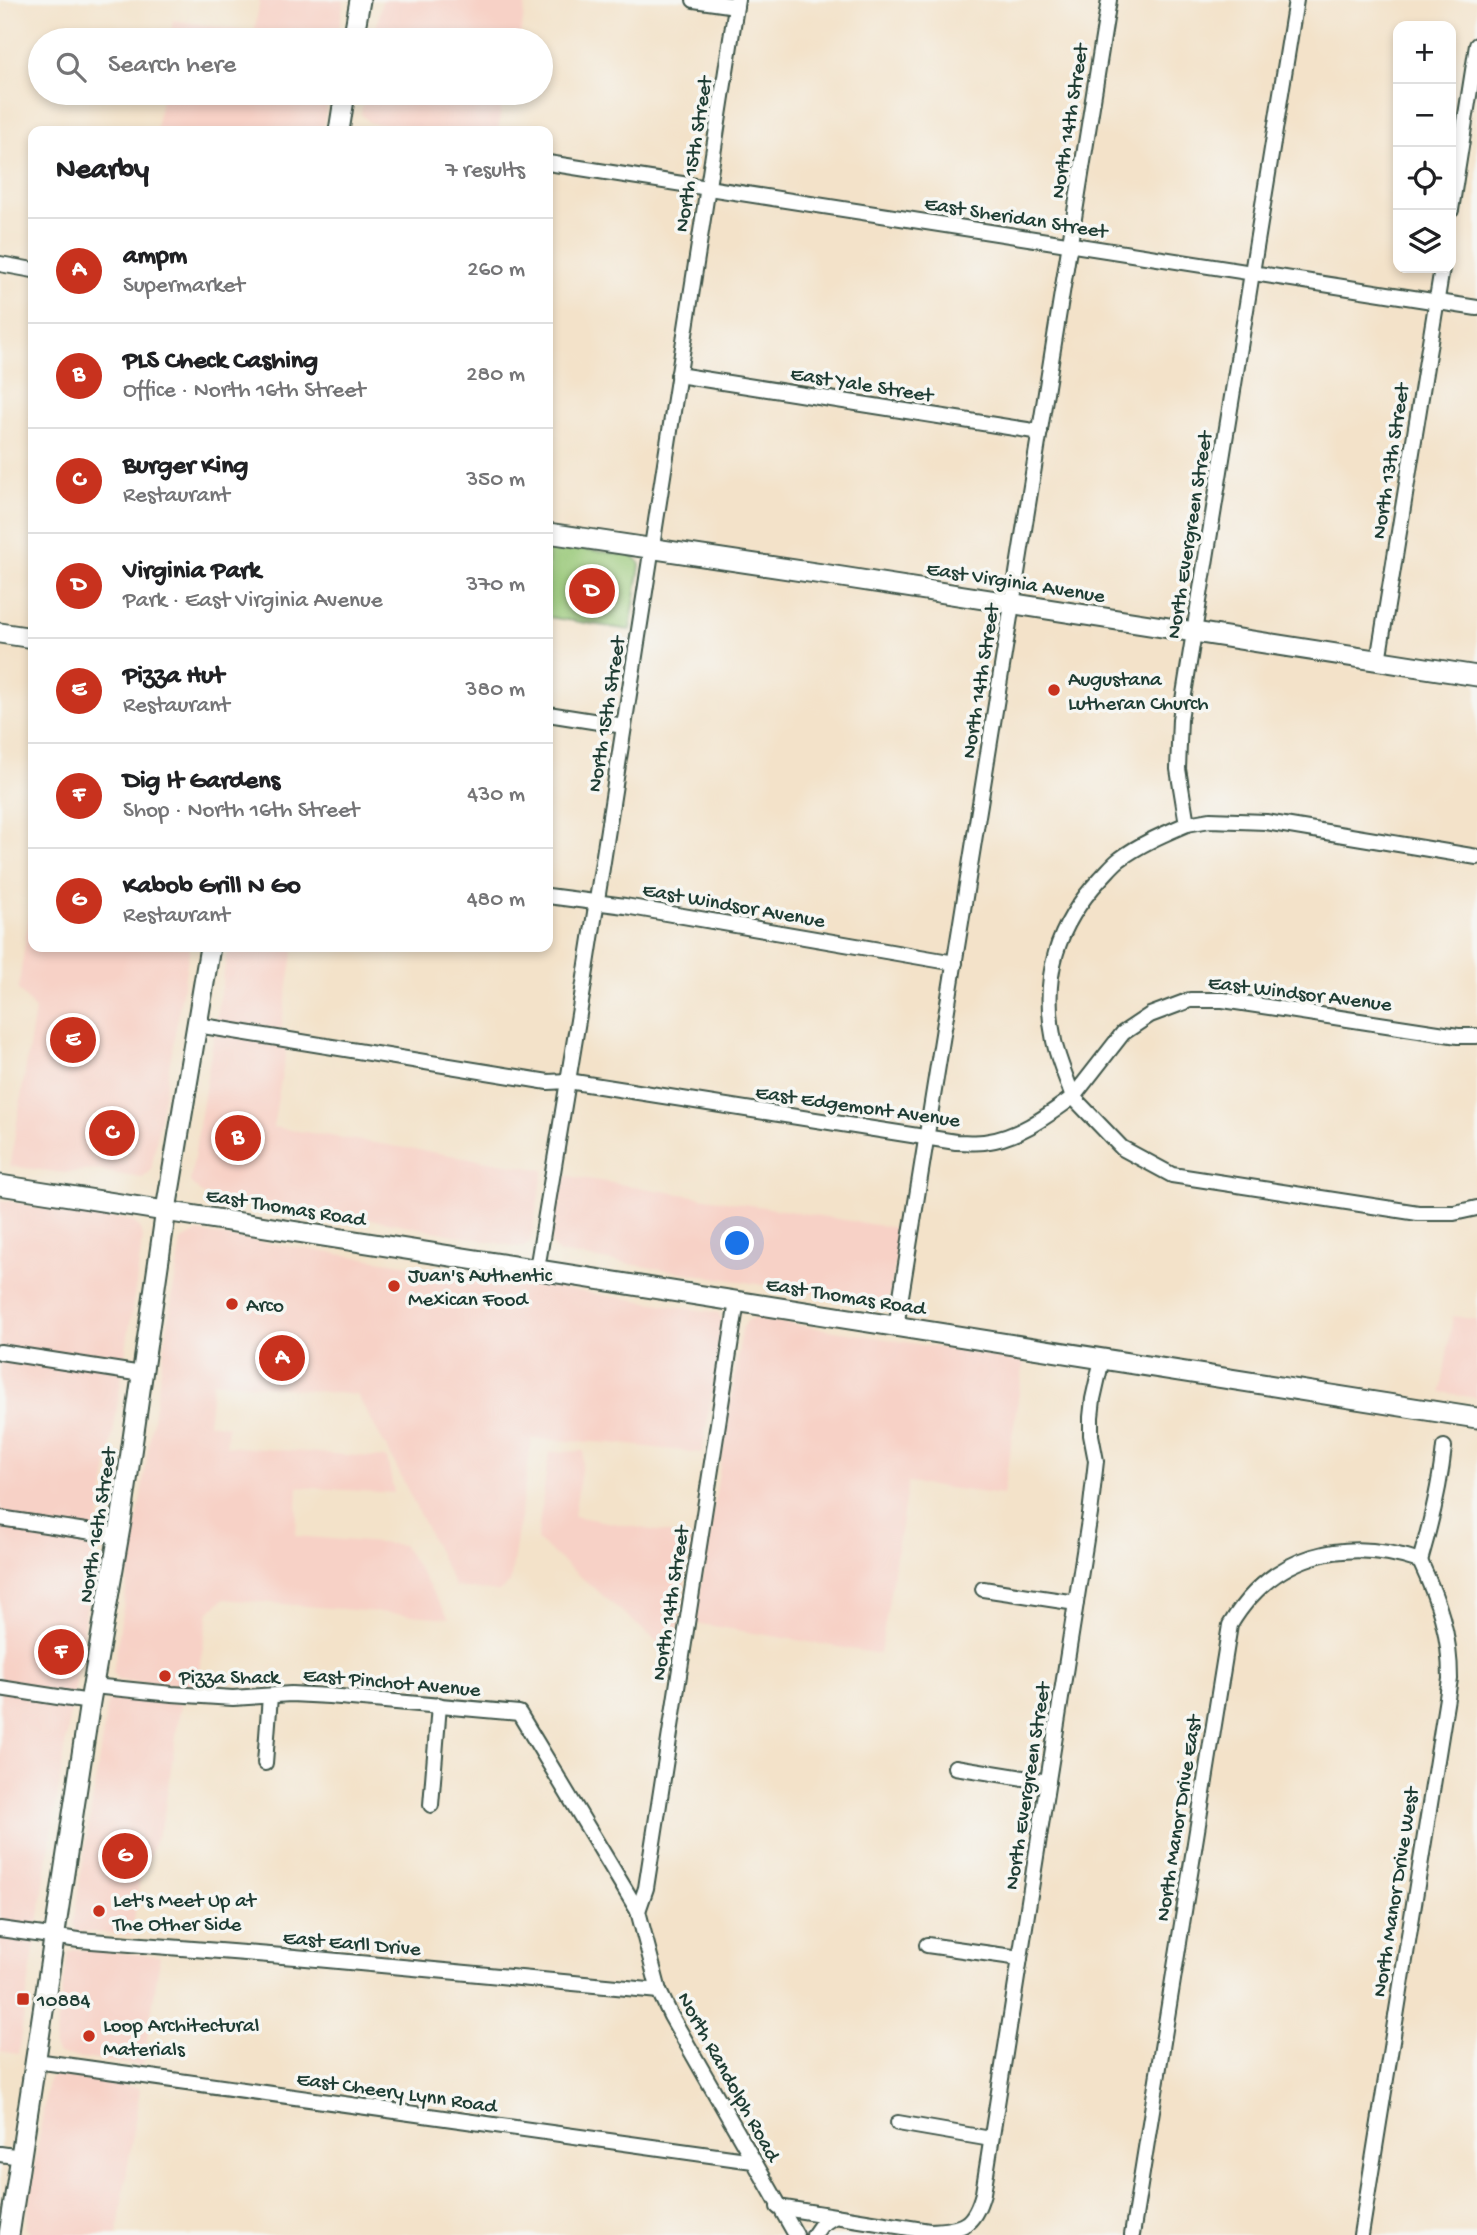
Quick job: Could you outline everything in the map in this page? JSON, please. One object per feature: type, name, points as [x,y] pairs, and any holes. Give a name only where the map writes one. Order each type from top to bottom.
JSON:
[{"type":"main road","points":[[355,28],[360,0]]},
{"type":"main road","points":[[341,126],[343,105]]},
{"type":"main road","name":"East Virginia Avenue","points":[[553,534],[1477,676]]},
{"type":"main road","points":[[0,633],[28,637]]},
{"type":"main road","name":"North 16th Street","points":[[9,2235],[92,1694],[119,1536],[166,1210],[209,952]]},
{"type":"main road","name":"East Thomas Road","points":[[0,1185],[1477,1418]]},
{"type":"street","points":[[694,0],[736,3]]},
{"type":"street","name":"North 14th Street","points":[[896,1327],[1109,0]]},
{"type":"street","name":"North Evergreen Street","points":[[1187,824],[1178,769],[1180,719],[1296,0]]},
{"type":"street","name":"North 15th Street","points":[[537,1269],[736,3]]},
{"type":"street","points":[[1456,178],[1477,44]]},
{"type":"street","name":"East Sheridan Street","points":[[553,164],[1477,308]]},
{"type":"street","points":[[0,264],[28,269]]},
{"type":"street","name":"North 13th Street","points":[[1378,661],[1440,273]]},
{"type":"street","name":"East Yale Street","points":[[678,375],[1040,432]]},
{"type":"street","points":[[553,715],[624,726]]},
{"type":"street","points":[[1477,857],[1266,822],[1210,820],[1187,824],[1154,838],[1119,860],[1090,890],[1066,923],[1051,964],[1049,1000],[1054,1042],[1073,1097],[1122,1148],[1172,1175],[1418,1213],[1454,1213],[1477,1208]]},
{"type":"street","name":"East Windsor Avenue","points":[[553,897],[625,906],[955,963]]},
{"type":"street","name":"East Windsor Avenue","points":[[1073,1097],[1123,1033],[1150,1015],[1190,1000],[1223,1000],[1458,1036],[1477,1036]]},
{"type":"street","name":"East Edgemont Avenue","points":[[197,1025],[548,1082],[568,1081],[956,1142],[986,1142],[1011,1134],[1040,1121],[1073,1097]]},
{"type":"street","name":"North 14th Street","points":[[638,1912],[646,1888],[737,1301]]},
{"type":"street","points":[[0,1352],[142,1374]]},
{"type":"street","name":"North Evergreen Street","points":[[835,2216],[929,2231],[950,2231],[967,2225],[975,2217],[983,2193],[1094,1483],[1096,1461],[1091,1417],[1102,1359]]},
{"type":"street","points":[[1419,1561],[1430,1526],[1444,1447]]},
{"type":"street","points":[[0,1518],[119,1536]]},
{"type":"street","name":"North Manor Drive East","points":[[1132,2235],[1230,1625],[1248,1600],[1294,1562],[1342,1550],[1369,1549],[1399,1554],[1419,1561]]},
{"type":"street","name":"North Manor Drive West","points":[[1361,2235],[1450,1679],[1450,1652],[1442,1616],[1436,1595],[1419,1561]]},
{"type":"street","points":[[984,1589],[1076,1603]]},
{"type":"street","name":"East Pinchot Avenue","points":[[0,1688],[92,1694],[116,1690],[233,1698],[290,1694],[519,1713]]},
{"type":"street","points":[[265,1763],[270,1696]]},
{"type":"street","points":[[431,1805],[439,1705]]},
{"type":"street","name":"North Randolph Road","points":[[519,1713],[638,1912],[659,1991],[796,2235]]},
{"type":"street","points":[[955,1767],[1048,1782]]},
{"type":"street","name":"East Earll Drive","points":[[0,1929],[55,1937],[659,1991]]},
{"type":"street","points":[[927,1945],[1020,1958]]},
{"type":"street","name":"East Cheery Lynn Road","points":[[36,2061],[753,2161]]},
{"type":"street","points":[[898,2123],[991,2139]]},
{"type":"street","points":[[0,2154],[22,2157]]},
{"type":"street","points":[[778,2207],[835,2216]]},
{"type":"street","points":[[814,2235],[821,2225],[835,2216]]},
{"type":"shaded area","points":[[260,0],[344,0],[339,28],[255,28]]},
{"type":"shaded area","points":[[382,0],[526,0],[522,28],[376,28]]},
{"type":"shaded area","points":[[173,20],[223,28],[172,28]]},
{"type":"shaded area","points":[[160,105],[327,105],[324,126],[157,126]]},
{"type":"shaded area","points":[[363,105],[501,105],[499,126],[388,126],[370,123],[361,114]]},
{"type":"shaded area","points":[[28,924],[28,952],[189,952],[151,1171],[142,1178],[93,1170],[64,1173],[10,1166],[35,1010],[18,989]]},
{"type":"shaded area","points":[[227,952],[293,952],[281,1030],[286,1051],[273,1127],[544,1170],[530,1243],[522,1248],[383,1221],[203,1195],[190,1182]]},
{"type":"shaded area","points":[[562,1175],[901,1229],[890,1296],[885,1303],[879,1303],[559,1253],[552,1246],[551,1240]]},
{"type":"shaded area","points":[[0,1200],[128,1220],[140,1229],[143,1238],[18,2054],[0,2051]]},
{"type":"shaded area","points":[[197,1232],[719,1313],[723,1323],[702,1453],[611,1443],[532,1439],[510,1583],[499,1592],[455,1587],[389,1452],[357,1395],[213,1381],[208,1423],[228,1426],[226,1446],[387,1458],[394,1493],[298,1487],[296,1536],[403,1545],[449,1618],[224,1599],[209,1611],[196,1688],[118,1680],[113,1672],[181,1241]]},
{"type":"shaded area","points":[[1453,1316],[1477,1320],[1477,1398],[1441,1392]]},
{"type":"shaded area","points":[[754,1318],[1024,1361],[1003,1495],[908,1483],[880,1654],[695,1623],[742,1329],[748,1320]]},
{"type":"shaded area","points":[[584,1451],[574,1516],[691,1537],[674,1656],[537,1540],[549,1452]]},
{"type":"shaded area","points":[[114,1697],[181,1703],[163,1821],[139,1883],[132,1935],[77,1931],[73,1924],[108,1701]]},
{"type":"shaded area","points":[[75,1949],[160,1956],[143,2066],[58,2055],[54,2047],[68,1953]]},
{"type":"shaded area","points":[[56,2074],[140,2088],[117,2235],[33,2235],[25,2228],[48,2080]]},
{"type":"green space","points":[[553,545],[633,556],[639,562],[630,630],[553,618]]},
{"type":"place","name":"Virginia Park","points":[[592,591]]},
{"type":"place","name":"Augustana Lutheran Church","points":[[1054,690]]},
{"type":"place","name":"Pizza Hut","points":[[73,1040]]},
{"type":"place","name":"Burger King","points":[[112,1133]]},
{"type":"place","name":"PLS Check Cashing","points":[[238,1138]]},
{"type":"place","name":"Juan's Authentic Mexican Food","points":[[394,1286]]},
{"type":"place","name":"Arco","points":[[232,1304]]},
{"type":"place","name":"ampm","points":[[282,1358]]},
{"type":"place","name":"Dig It Gardens","points":[[61,1652]]},
{"type":"place","name":"Pizza Shack","points":[[165,1676]]},
{"type":"place","name":"Kabob Grill N Go","points":[[125,1856]]},
{"type":"place","name":"Let's Meet Up at The Other Side","points":[[99,1911]]},
{"type":"place","name":"10884","points":[[23,1999]]},
{"type":"place","name":"Loop Architectural Materials","points":[[89,2036]]}]
